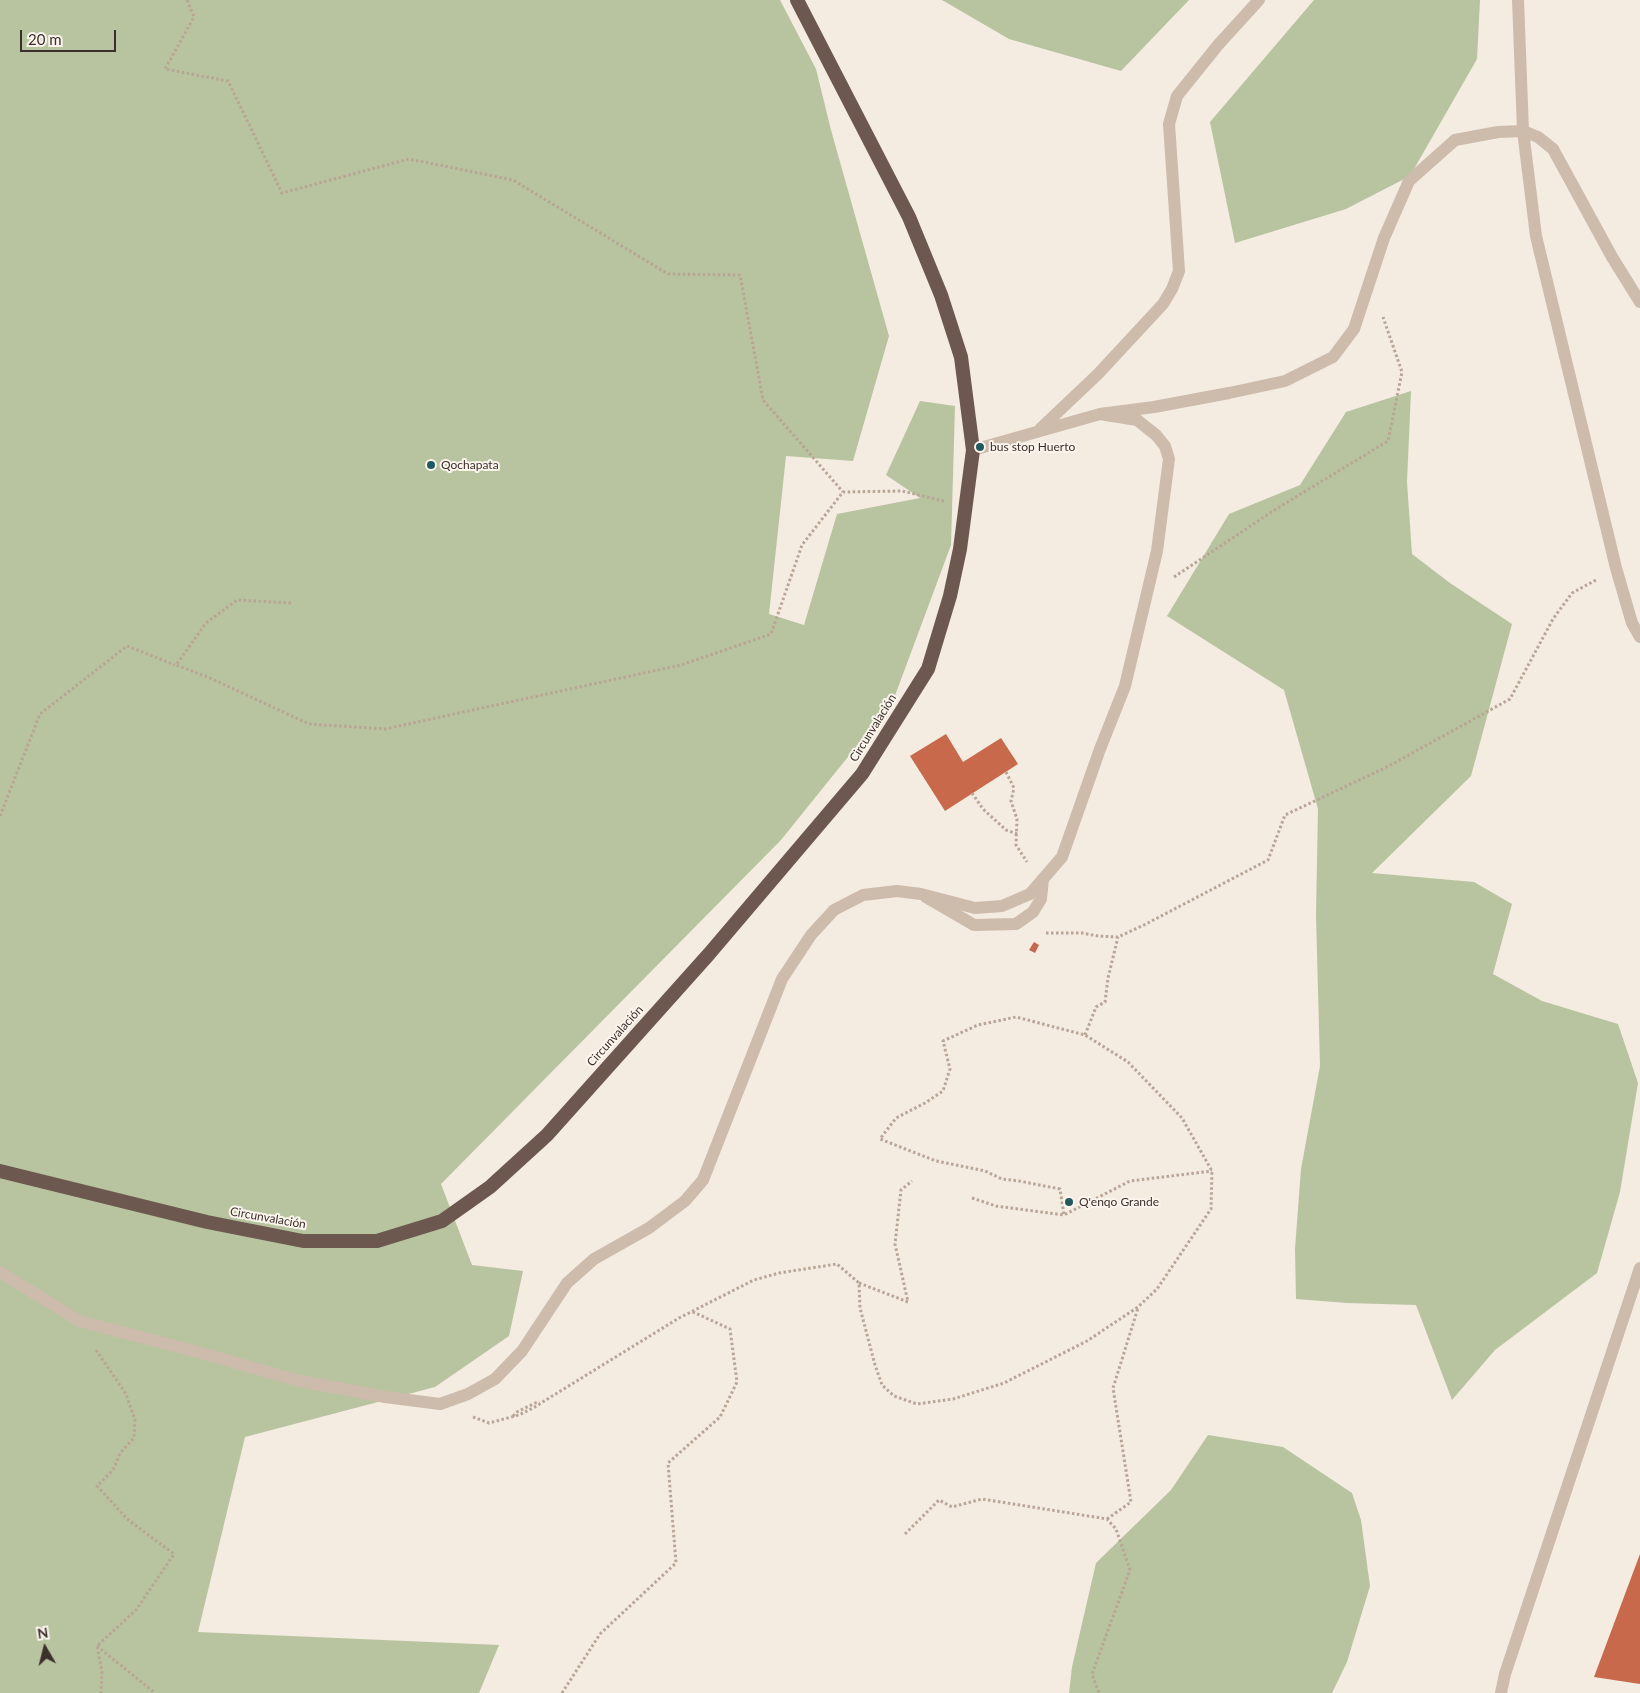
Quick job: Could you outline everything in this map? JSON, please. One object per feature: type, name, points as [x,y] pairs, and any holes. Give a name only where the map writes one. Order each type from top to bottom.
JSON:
[{"type":"highway","name":"Circunvalación","points":[[0,1171],[206,1222],[303,1241],[378,1241],[442,1221],[490,1187],[547,1135],[709,954],[862,774],[928,669],[950,596],[973,450],[961,357],[941,295],[909,217],[797,0]]},
{"type":"street","points":[[1038,431],[1098,374],[1163,304],[1172,290],[1179,271],[1169,124],[1177,96],[1218,45],[1259,0]]},
{"type":"street","points":[[1518,0],[1524,130],[1536,236],[1616,568],[1632,623],[1640,637]]},
{"type":"street","points":[[973,450],[1100,414],[1191,400],[1285,381],[1333,357],[1354,330],[1384,238],[1408,181],[1455,140],[1498,132],[1524,130],[1538,136],[1553,149],[1612,257],[1640,302]]},
{"type":"street","points":[[0,1272],[79,1321],[300,1381],[385,1397],[440,1404],[468,1394],[495,1379],[522,1352],[567,1283],[594,1258],[648,1228],[685,1201],[703,1180],[782,978],[816,928],[834,910],[863,895],[897,892],[921,894],[975,908],[1002,906],[1030,894],[1062,858],[1100,749],[1125,686],[1157,551],[1169,459],[1165,446],[1156,435],[1137,420],[1100,414]]},
{"type":"street","points":[[921,894],[974,925],[1016,924],[1033,912],[1041,898],[1043,879]]},
{"type":"street","points":[[1501,1693],[1505,1674],[1635,1297],[1640,1268]]},
{"type":"path","points":[[187,0],[194,17],[165,69],[228,82],[282,193],[409,159],[513,180],[668,274],[740,275],[762,400],[843,492],[902,492],[942,499],[964,516]]},
{"type":"path","points":[[1150,580],[1169,581],[1276,509],[1388,441],[1402,372],[1383,316]]},
{"type":"path","points":[[0,816],[40,714],[127,646],[210,678],[309,724],[385,729],[681,665],[771,634],[802,545],[843,492]]},
{"type":"path","points":[[1038,933],[1082,932],[1098,936],[1118,937],[1144,926],[1268,860],[1285,815],[1389,766],[1510,699],[1553,619],[1572,593],[1616,568]]},
{"type":"path","points":[[176,665],[206,622],[237,600],[291,602]]},
{"type":"path","points":[[1006,772],[1014,788],[1011,801],[1017,819],[1016,845],[1028,863]]},
{"type":"path","points":[[972,793],[983,810],[1006,830],[1016,834]]},
{"type":"path","points":[[1085,1035],[1096,1008],[1105,1002],[1108,978],[1118,937]]},
{"type":"path","points":[[859,1283],[860,1308],[882,1385],[894,1396],[917,1404],[953,1400],[1004,1383],[1087,1341],[1138,1307],[1157,1289],[1211,1209],[1212,1171],[1182,1118],[1128,1062],[1085,1035],[1016,1017],[978,1025],[942,1041],[950,1069],[943,1091],[896,1118],[880,1140],[936,1161],[985,1171],[1002,1179],[1020,1180],[1060,1189],[1064,1215]]},
{"type":"path","points":[[972,1198],[996,1206],[1064,1215],[1130,1180],[1212,1171]]},
{"type":"path","points":[[519,1415],[537,1406],[691,1311],[754,1280],[779,1273],[837,1264],[859,1283],[908,1302],[895,1244],[901,1190],[912,1181]]},
{"type":"path","points":[[1107,1519],[1132,1502],[1113,1388],[1138,1307]]},
{"type":"path","points":[[562,1693],[600,1634],[676,1563],[668,1463],[720,1417],[737,1382],[730,1329],[691,1311]]},
{"type":"path","points":[[79,1321],[126,1394],[135,1420],[134,1438],[120,1453],[113,1470],[97,1486],[127,1519],[174,1554],[136,1610],[97,1646]]},
{"type":"path","points":[[513,1417],[517,1412],[541,1402]]},
{"type":"path","points":[[905,1534],[939,1500],[952,1507],[982,1499],[1107,1519],[1116,1529],[1130,1570],[1092,1674],[1099,1693]]},
{"type":"path","points":[[97,1646],[102,1671],[101,1693]]},
{"type":"path","points":[[97,1646],[154,1693]]},
{"type":"green space","points":[[0,0],[780,0],[816,69],[831,130],[889,336],[853,461],[786,456],[769,614],[804,625],[837,514],[920,498],[886,475],[920,401],[955,406],[951,545],[893,701],[781,840],[441,1184],[472,1265],[523,1271],[509,1336],[435,1387],[245,1437],[198,1632],[499,1645],[479,1693],[0,1693]]},
{"type":"green space","points":[[942,0],[1189,0],[1121,71],[1009,39]]},
{"type":"green space","points":[[1314,0],[1480,0],[1477,59],[1410,176],[1346,209],[1235,243],[1210,122]]},
{"type":"green space","points":[[1411,391],[1407,482],[1412,554],[1450,583],[1512,624],[1471,776],[1372,873],[1474,882],[1512,904],[1493,974],[1542,1001],[1618,1024],[1638,1083],[1620,1192],[1597,1273],[1495,1350],[1452,1400],[1416,1305],[1296,1299],[1295,1249],[1301,1169],[1320,1066],[1316,915],[1318,809],[1284,690],[1167,616],[1229,514],[1300,485],[1346,412]]},
{"type":"green space","points":[[1208,1435],[1283,1447],[1352,1493],[1361,1520],[1370,1586],[1347,1662],[1332,1693],[1069,1693],[1072,1667],[1096,1563],[1171,1490]]},
{"type":"building","points":[[946,734],[963,762],[1001,738],[1018,764],[945,811],[910,756]]},
{"type":"building","points":[[1034,942],[1039,945],[1035,953],[1029,950]]},
{"type":"building","points":[[1640,1554],[1640,1684],[1594,1677]]},
{"type":"place","name":"bus stop Huerto","points":[[980,447]]},
{"type":"place","name":"Qochapata","points":[[431,465]]},
{"type":"place","name":"Q'enqo Grande","points":[[1069,1202]]}]
